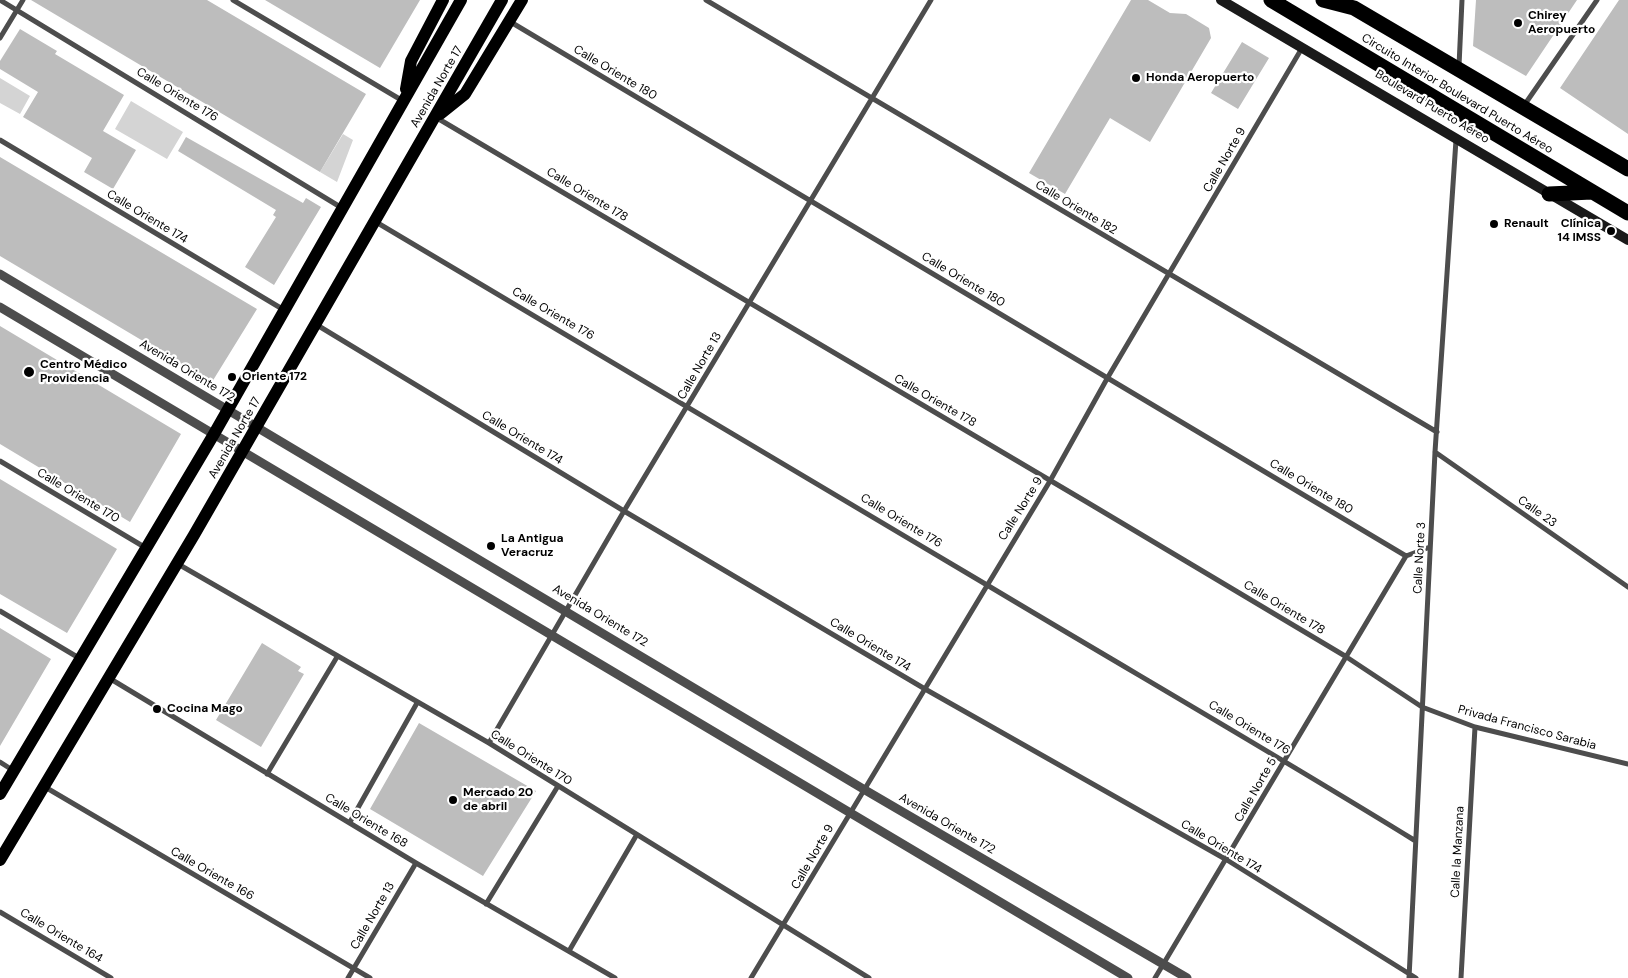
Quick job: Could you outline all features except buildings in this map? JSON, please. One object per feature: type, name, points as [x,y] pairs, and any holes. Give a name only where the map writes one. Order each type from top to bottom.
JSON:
[{"type":"highway","name":"Circuito Interior Boulevard Puerto Aéreo","points":[[1271,0],[1628,213]]},
{"type":"highway","points":[[1323,0],[1351,4],[1628,169]]},
{"type":"highway","points":[[1549,194],[1593,192]]},
{"type":"main road","points":[[404,101],[411,61],[443,0]]},
{"type":"main road","name":"Avenida Norte 17","points":[[0,794],[214,434],[462,0]]},
{"type":"main road","name":"Avenida Norte 17","points":[[0,860],[178,564],[502,0]]},
{"type":"main road","points":[[436,117],[465,94],[522,0]]},
{"type":"main road","name":"Boulevard Puerto Aéreo","points":[[1221,0],[1628,240]]},
{"type":"street","name":"Calle Oriente 176","points":[[0,0],[343,208]]},
{"type":"street","points":[[0,38],[23,0]]},
{"type":"street","points":[[233,0],[404,101]]},
{"type":"street","name":"Calle Oriente 182","points":[[706,0],[1437,432]]},
{"type":"street","name":"Calle Norte 13","points":[[489,743],[624,511],[931,0]]},
{"type":"street","points":[[1458,69],[1462,0]]},
{"type":"street","points":[[1523,107],[1597,0]]},
{"type":"street","name":"Calle Oriente 180","points":[[509,21],[1406,556]]},
{"type":"street","name":"Calle Norte 9","points":[[751,978],[784,926],[986,584],[1050,481],[1108,377],[1302,48]]},
{"type":"street","name":"Calle Oriente 178","points":[[436,117],[1345,656],[1422,707]]},
{"type":"street","name":"Calle Norte 3","points":[[1409,976],[1414,840],[1435,452],[1456,139]]},
{"type":"street","name":"Calle Oriente 174","points":[[0,140],[285,310]]},
{"type":"street","name":"Calle Oriente 176","points":[[376,222],[689,405],[986,584],[1284,760],[1414,840]]},
{"type":"street","name":"Avenida Oriente 172","points":[[0,274],[865,790],[1187,978]]},
{"type":"street","points":[[0,307],[552,636],[851,811],[1128,978]]},
{"type":"street","name":"Calle Oriente 174","points":[[316,324],[624,511],[925,689],[1227,860],[1409,976],[1416,978]]},
{"type":"street","name":"Calle 23","points":[[1435,452],[1628,588]]},
{"type":"street","name":"Calle Oriente 170","points":[[0,461],[146,548]]},
{"type":"street","points":[[1406,556],[1430,546]]},
{"type":"street","name":"Calle Norte 5","points":[[1156,978],[1345,656],[1406,556]]},
{"type":"street","name":"Calle Oriente 170","points":[[178,564],[489,743],[636,836],[870,978]]},
{"type":"street","points":[[0,611],[80,659]]},
{"type":"street","points":[[267,774],[337,657]]},
{"type":"street","name":"Calle Oriente 168","points":[[109,678],[416,863],[615,978]]},
{"type":"street","points":[[350,822],[417,702]]},
{"type":"street","name":"Privada Francisco Sarabia","points":[[1422,707],[1475,726],[1628,764]]},
{"type":"street","name":"Calle la Manzana","points":[[1461,978],[1475,726]]},
{"type":"street","points":[[0,762],[14,771]]},
{"type":"street","name":"Calle Oriente 166","points":[[44,786],[370,978]]},
{"type":"street","points":[[486,904],[558,786]]},
{"type":"street","points":[[569,951],[636,836]]},
{"type":"street","name":"Calle Norte 13","points":[[348,978],[416,863]]},
{"type":"street","name":"Calle Oriente 164","points":[[0,912],[111,978]]},
{"type":"shaded area","points":[[0,78],[30,96],[20,114],[0,103]]},
{"type":"shaded area","points":[[131,101],[183,132],[167,159],[115,129]]},
{"type":"shaded area","points":[[343,134],[353,140],[337,182],[320,172]]},
{"type":"place","name":"Chirey Aeropuerto","points":[[1518,23]]},
{"type":"place","name":"Honda Aeropuerto","points":[[1136,78]]},
{"type":"place","name":"Renault","points":[[1494,224]]},
{"type":"place","name":"Clínica 14 IMSS","points":[[1611,231]]},
{"type":"place","name":"Centro Médico Providencia","points":[[29,372]]},
{"type":"place","name":"Oriente 172","points":[[232,377]]},
{"type":"place","name":"La Antigua Veracruz","points":[[491,546]]},
{"type":"place","name":"Cocina Mago","points":[[157,709]]},
{"type":"place","name":"Mercado 20 de abril","points":[[453,800]]}]
